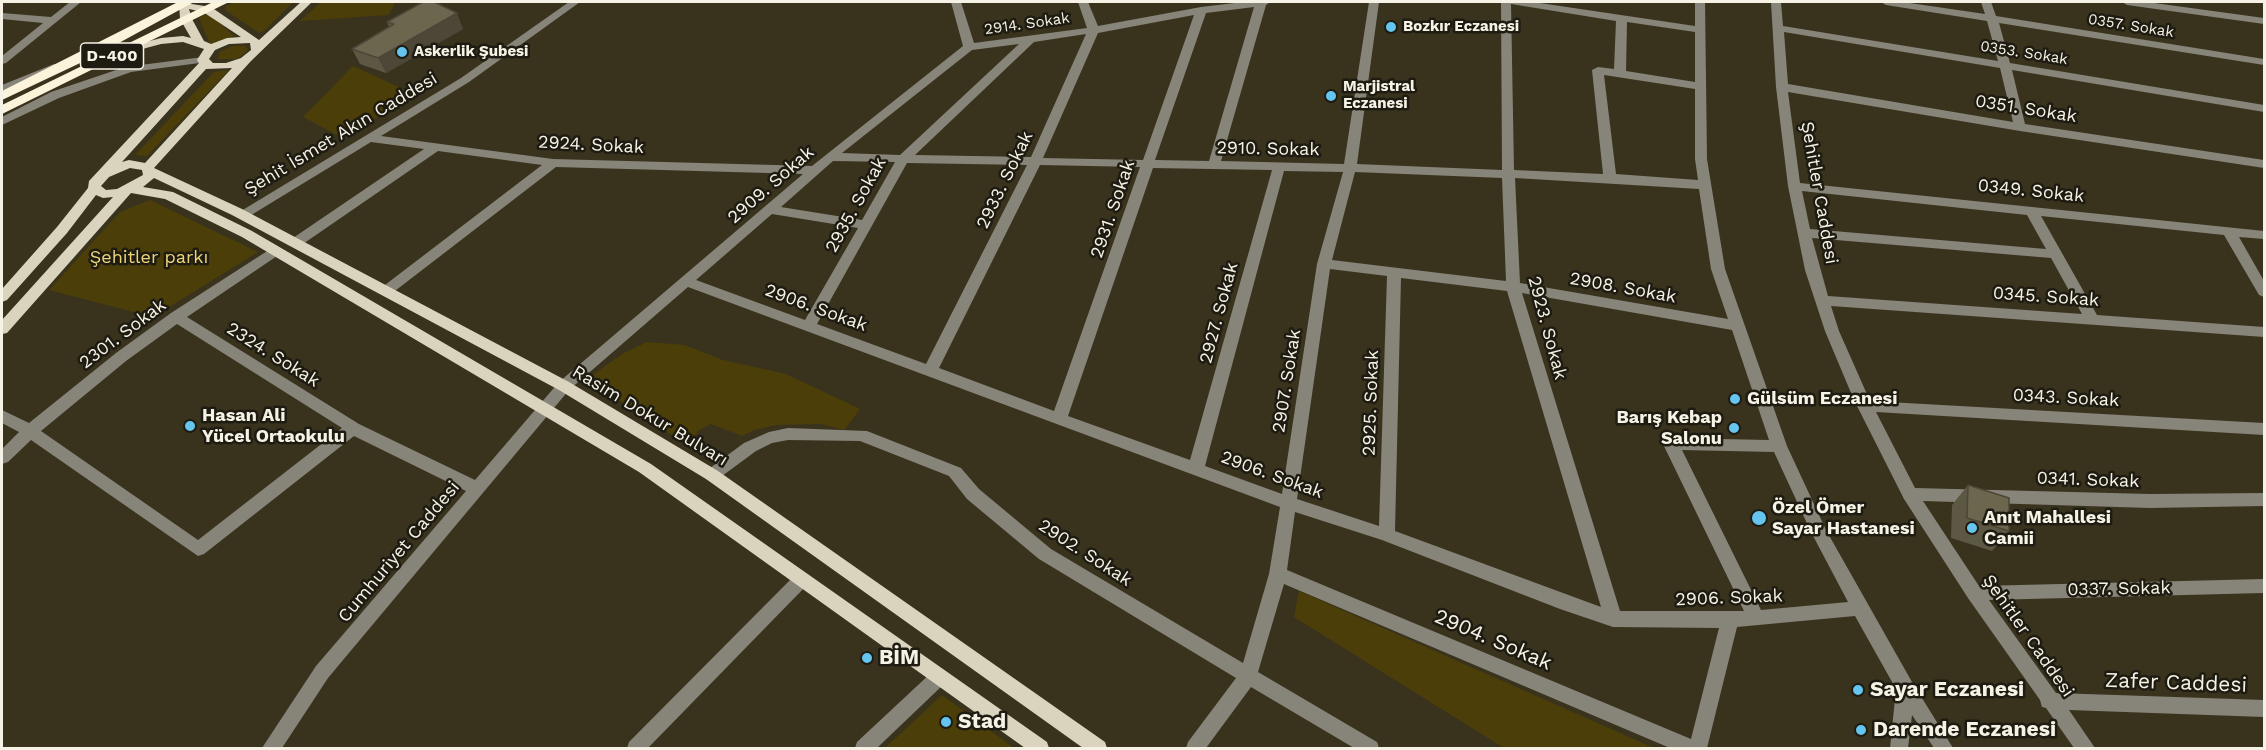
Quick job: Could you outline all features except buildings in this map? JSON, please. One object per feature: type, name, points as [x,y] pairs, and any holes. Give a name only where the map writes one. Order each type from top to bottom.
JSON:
[{"type":"highway","name":"D-400","points":[[2,110],[222,2]]},
{"type":"highway","name":"D-400","points":[[2,96],[185,3]]},
{"type":"main road","points":[[204,62],[217,67],[252,56],[255,44],[307,2]]},
{"type":"main road","points":[[2,297],[62,230],[94,188],[94,184],[204,62],[206,46],[186,19],[185,3],[207,9],[255,44]]},
{"type":"main road","points":[[120,52],[161,41],[183,39],[206,46],[237,39],[255,44]]},
{"type":"main road","points":[[2,329],[129,190],[144,181],[149,169],[245,60]]},
{"type":"main road","points":[[104,174],[129,164],[149,169]]},
{"type":"main road","name":"Rasim Dokur Bulvarı","points":[[149,169],[243,214],[564,386],[712,475],[1098,748]]},
{"type":"main road","points":[[94,188],[103,194],[129,190],[168,195],[276,251],[546,408],[645,468],[938,678],[1040,748]]},
{"type":"street","points":[[2,61],[76,2]]},
{"type":"street","name":"Şehit İsmet Akın Caddesi","points":[[243,214],[465,80],[575,2]]},
{"type":"street","points":[[956,2],[969,47]]},
{"type":"street","points":[[1083,2],[1094,30]]},
{"type":"street","points":[[1214,165],[1263,2]]},
{"type":"street","name":"2914. Sokak","points":[[969,47],[1029,40],[1201,10],[1263,2]]},
{"type":"street","name":"2907. Sokak","points":[[1196,748],[1248,676],[1278,574],[1324,264],[1350,168],[1374,2]]},
{"type":"street","name":"2923. Sokak","points":[[1506,2],[1508,176],[1513,287],[1613,619]]},
{"type":"street","points":[[1515,2],[1701,30]]},
{"type":"street","points":[[1606,15],[1607,2]]},
{"type":"street","points":[[1700,2],[1701,159],[1718,269],[1779,446],[1819,532],[1905,688],[1944,748]]},
{"type":"street","name":"Şehitler Caddesi","points":[[1776,2],[1782,87],[1794,186],[1812,270],[1832,331],[1865,406],[1910,494],[1974,593],[2049,701],[2085,748]]},
{"type":"street","name":"0357. Sokak","points":[[1886,2],[2265,62]]},
{"type":"street","points":[[1986,2],[1998,37],[2020,127]]},
{"type":"street","points":[[2127,2],[2265,21]]},
{"type":"street","name":"2931. Sokak","points":[[1059,418],[1201,10]]},
{"type":"street","points":[[2,16],[53,20]]},
{"type":"street","points":[[1620,74],[1622,17]]},
{"type":"street","name":"0353. Sokak","points":[[1778,28],[2265,108]]},
{"type":"street","name":"2933. Sokak","points":[[930,371],[1035,162],[1094,30]]},
{"type":"street","name":"2935. Sokak","points":[[809,326],[903,159],[1029,40]]},
{"type":"street","points":[[2,45],[20,46]]},
{"type":"street","name":"2909. Sokak","points":[[564,386],[830,157],[969,47]]},
{"type":"street","points":[[2,89],[90,53]]},
{"type":"street","points":[[2,122],[56,95],[98,78],[156,64],[204,62]]},
{"type":"street","points":[[1610,178],[1598,70],[1701,87]]},
{"type":"street","name":"0351. Sokak","points":[[1782,87],[2020,127],[2265,164]]},
{"type":"street","name":"2924. Sokak","points":[[368,138],[553,164],[815,170]]},
{"type":"street","points":[[295,243],[435,148]]},
{"type":"street","name":"2910. Sokak","points":[[830,157],[1350,168],[1508,176],[1610,178],[1705,185]]},
{"type":"street","points":[[386,291],[553,164]]},
{"type":"street","name":"2927. Sokak","points":[[1196,469],[1279,167]]},
{"type":"street","name":"0349. Sokak","points":[[1794,186],[2265,235]]},
{"type":"street","points":[[770,209],[866,225]]},
{"type":"street","points":[[2031,209],[2092,320]]},
{"type":"street","points":[[2228,230],[2265,292]]},
{"type":"street","points":[[1804,233],[2056,254]]},
{"type":"street","name":"2301. Sokak","points":[[2,458],[30,431],[121,357],[176,317],[276,251]]},
{"type":"street","name":"2908. Sokak","points":[[1324,264],[1513,287],[1738,326]]},
{"type":"street","name":"2925. Sokak","points":[[1387,535],[1394,272]]},
{"type":"street","name":"2906. Sokak","points":[[686,281],[1288,503],[1387,535],[1566,604],[1613,619],[1730,620],[1860,608]]},
{"type":"street","name":"0345. Sokak","points":[[1824,301],[2265,332]]},
{"type":"street","name":"2324. Sokak","points":[[176,317],[353,428],[477,489]]},
{"type":"street","name":"Cumhuriyet Caddesi","points":[[272,748],[322,672],[564,386]]},
{"type":"street","name":"0343. Sokak","points":[[1865,406],[2265,429]]},
{"type":"street","points":[[2,416],[30,431],[198,549],[353,428]]},
{"type":"street","name":"2902. Sokak","points":[[712,475],[750,447],[768,438],[788,434],[861,435],[955,472],[973,494],[1045,554],[1370,748]]},
{"type":"street","points":[[1756,618],[1671,444],[1779,446]]},
{"type":"street","name":"0341. Sokak","points":[[1910,494],[2150,501],[2265,499]]},
{"type":"street","name":"2904. Sokak","points":[[1278,574],[1690,748]]},
{"type":"street","points":[[636,748],[801,580]]},
{"type":"street","name":"0337. Sokak","points":[[1974,593],[2265,586]]},
{"type":"street","points":[[1698,748],[1730,620]]},
{"type":"street","points":[[864,748],[938,678]]},
{"type":"street","points":[[1899,748],[1905,688]]},
{"type":"street","name":"Zafer Caddesi","points":[[2049,701],[2265,709]]},
{"type":"green space","points":[[235,2],[293,2],[264,31],[259,33],[225,10],[226,6]]},
{"type":"green space","points":[[321,2],[396,2],[388,15],[300,21]]},
{"type":"green space","points":[[203,15],[210,15],[234,36],[210,44],[199,18]]},
{"type":"green space","points":[[232,46],[245,46],[248,49],[236,59],[218,59],[219,52]]},
{"type":"green space","points":[[353,66],[414,94],[343,138],[303,117]]},
{"type":"green space","points":[[229,70],[147,156],[135,155],[214,72]]},
{"type":"green space","name":"Şehitler parkı","points":[[150,200],[258,252],[153,317],[49,290],[120,212]]},
{"type":"green space","points":[[647,342],[685,345],[723,360],[786,374],[860,409],[844,430],[821,424],[776,425],[754,430],[742,436],[711,424],[698,431],[689,446],[595,385],[591,376],[622,354]]},
{"type":"green space","points":[[1299,591],[1654,748],[1504,748],[1294,617]]},
{"type":"green space","name":"Stad","points":[[942,695],[1014,748],[885,748]]},
{"type":"place","name":"Bozkır Eczanesi","points":[[1391,27]]},
{"type":"place","name":"Askerlik Şubesi","points":[[402,52]]},
{"type":"place","name":"Marjistral Eczanesi","points":[[1331,96]]},
{"type":"place","name":"Gülsüm Eczanesi","points":[[1735,399]]},
{"type":"place","name":"Hasan Ali Yücel Ortaokulu","points":[[190,426]]},
{"type":"place","name":"Barış Kebap Salonu","points":[[1734,428]]},
{"type":"place","name":"Özel Ömer Sayar Hastanesi","points":[[1759,518]]},
{"type":"place","name":"Anıt Mahallesi Camii","points":[[1972,528]]},
{"type":"place","name":"BİM","points":[[867,658]]},
{"type":"place","name":"Sayar Eczanesi","points":[[1858,690]]},
{"type":"place","name":"Stad","points":[[946,722]]},
{"type":"place","name":"Darende Eczanesi","points":[[1861,730]]}]
